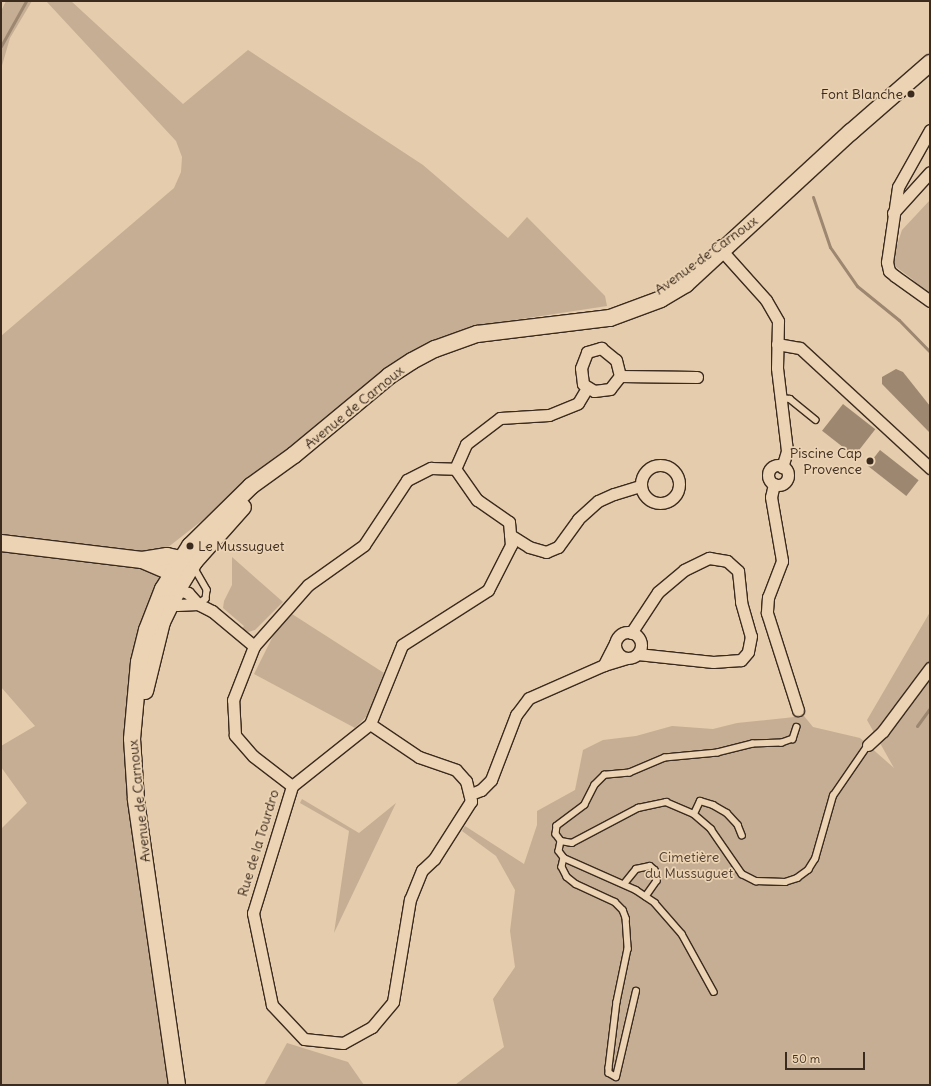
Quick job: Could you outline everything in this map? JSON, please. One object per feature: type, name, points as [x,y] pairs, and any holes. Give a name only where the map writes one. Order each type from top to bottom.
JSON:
[{"type":"main road","name":"Avenue de Carnoux","points":[[177,1085],[136,798],[132,739],[139,662],[147,630],[170,593],[183,567],[212,523],[251,486],[294,455],[389,376],[435,349],[476,334],[577,320],[610,318],[661,300],[686,284],[722,248],[766,211],[930,64]]},
{"type":"main road","name":"Avenue de Carnoux","points":[[802,178],[930,77]]},
{"type":"main road","points":[[1,543],[142,560],[167,556],[183,567]]},
{"type":"main road","name":"Avenue de Carnoux","points":[[170,593],[153,652],[144,694],[140,762],[188,1085]]},
{"type":"street","points":[[900,199],[898,187],[930,130]]},
{"type":"street","points":[[930,172],[900,199],[893,214],[887,262],[889,271],[930,300]]},
{"type":"street","points":[[722,248],[766,300],[776,315],[779,326],[777,344],[780,392],[787,451],[782,467],[773,466],[769,471],[768,477],[774,484],[771,497],[782,561],[768,597],[767,613],[798,710]]},
{"type":"street","points":[[777,344],[800,348],[930,468]]},
{"type":"street","points":[[601,348],[616,360],[620,376],[610,389],[601,392],[587,388],[583,384],[581,368],[583,359],[594,349],[601,348]]},
{"type":"street","points":[[620,376],[697,377]]},
{"type":"street","points":[[455,469],[466,444],[500,418],[549,415],[578,403],[587,388]]},
{"type":"street","points":[[170,593],[188,593],[198,604],[212,612],[254,646],[308,585],[364,545],[407,480],[430,468],[455,469]]},
{"type":"street","points":[[292,786],[370,724],[402,645],[488,590],[511,540],[509,522],[477,500],[455,469]]},
{"type":"street","points":[[511,540],[546,552],[558,547],[585,511],[598,501],[614,494],[641,486]]},
{"type":"street","points":[[604,665],[615,643],[619,636],[631,633],[658,592],[684,570],[709,558],[727,561],[738,570],[741,602],[750,636],[748,652],[741,660],[714,662],[632,656],[616,652],[615,643]]},
{"type":"street","points":[[170,593],[183,606],[198,604]]},
{"type":"street","points":[[370,724],[419,757],[456,770],[466,781],[471,794],[488,784],[516,715],[529,698],[604,665],[632,656],[640,641],[631,633]]},
{"type":"street","name":"Rue de la Tourdro","points":[[254,646],[233,700],[235,735],[253,756],[292,786],[252,912],[272,1005],[304,1039],[343,1043],[372,1027],[393,1002],[410,899],[422,870],[434,860],[470,807],[471,794]]},
{"type":"street","points":[[868,745],[883,732],[930,668]]},
{"type":"lane","points":[[780,392],[816,420]]},
{"type":"lane","points":[[183,567],[195,572],[204,584],[207,594],[202,602],[198,604]]},
{"type":"lane","points":[[798,727],[793,739],[782,743],[753,744],[718,753],[665,758],[630,773],[604,775],[595,785],[585,805],[557,826],[556,834],[562,841],[572,843],[638,808],[652,803],[666,802],[694,814],[711,830],[742,874],[771,883],[797,878],[808,870],[815,859],[833,796],[868,745]]},
{"type":"lane","points":[[694,814],[700,801],[713,805],[727,813],[738,825],[742,835]]},
{"type":"lane","points":[[562,841],[559,851],[564,858],[624,884],[646,897],[664,912],[682,934],[714,992]]},
{"type":"lane","points":[[564,858],[562,867],[567,877],[576,884],[615,902],[623,910],[626,918],[628,949],[617,1002],[609,1068],[609,1073],[616,1077],[636,991]]},
{"type":"lane","points":[[624,884],[636,869],[650,866],[655,870],[657,882],[646,897]]},
{"type":"green space","points":[[6,1],[32,1],[10,38],[1,69],[1,11]]},
{"type":"green space","points":[[46,1],[71,1],[183,104],[248,50],[423,165],[508,238],[527,217],[605,296],[607,306],[469,327],[420,350],[167,548],[145,555],[1,537],[1,336],[174,188],[181,172],[182,157],[176,141]]},
{"type":"green space","points":[[930,200],[930,299],[912,279],[891,263],[902,230]]},
{"type":"green space","points":[[1,549],[142,566],[160,578],[130,667],[123,743],[129,810],[170,1085],[1,1085],[1,829],[27,803],[1,767],[1,746],[35,726],[1,687]]},
{"type":"green space","points":[[232,557],[283,602],[255,630],[248,632],[241,630],[244,626],[223,608],[224,601],[232,585]]},
{"type":"green space","name":"Cimetière du Mussuguet","points":[[930,612],[930,1085],[455,1085],[504,1047],[493,999],[515,967],[510,931],[515,890],[496,856],[462,831],[465,826],[524,864],[537,825],[537,811],[575,790],[583,750],[603,740],[636,736],[672,726],[713,729],[737,723],[804,716],[813,727],[860,738],[894,768],[867,720]]},
{"type":"green space","points":[[292,614],[384,673],[367,716],[355,728],[254,674],[275,632]]},
{"type":"green space","points":[[302,799],[359,833],[396,803],[334,933],[349,831],[300,803]]},
{"type":"green space","points":[[287,1043],[348,1062],[364,1085],[264,1085]]},
{"type":"shaded area","points":[[896,369],[903,372],[930,406],[930,433],[882,384],[882,377]]},
{"type":"shaded area","points":[[843,404],[875,429],[854,456],[822,431]]},
{"type":"shaded area","points":[[880,450],[919,480],[906,496],[868,466]]},
{"type":"waterway","points":[[1,46],[26,1]]},
{"type":"waterway","points":[[813,197],[830,247],[857,286],[899,320],[930,352]]},
{"type":"waterway","points":[[917,726],[930,708]]},
{"type":"place","name":"Font Blanche","points":[[911,94]]},
{"type":"place","name":"Piscine Cap Provence","points":[[870,461]]},
{"type":"place","name":"Le Mussuguet","points":[[190,546]]}]
